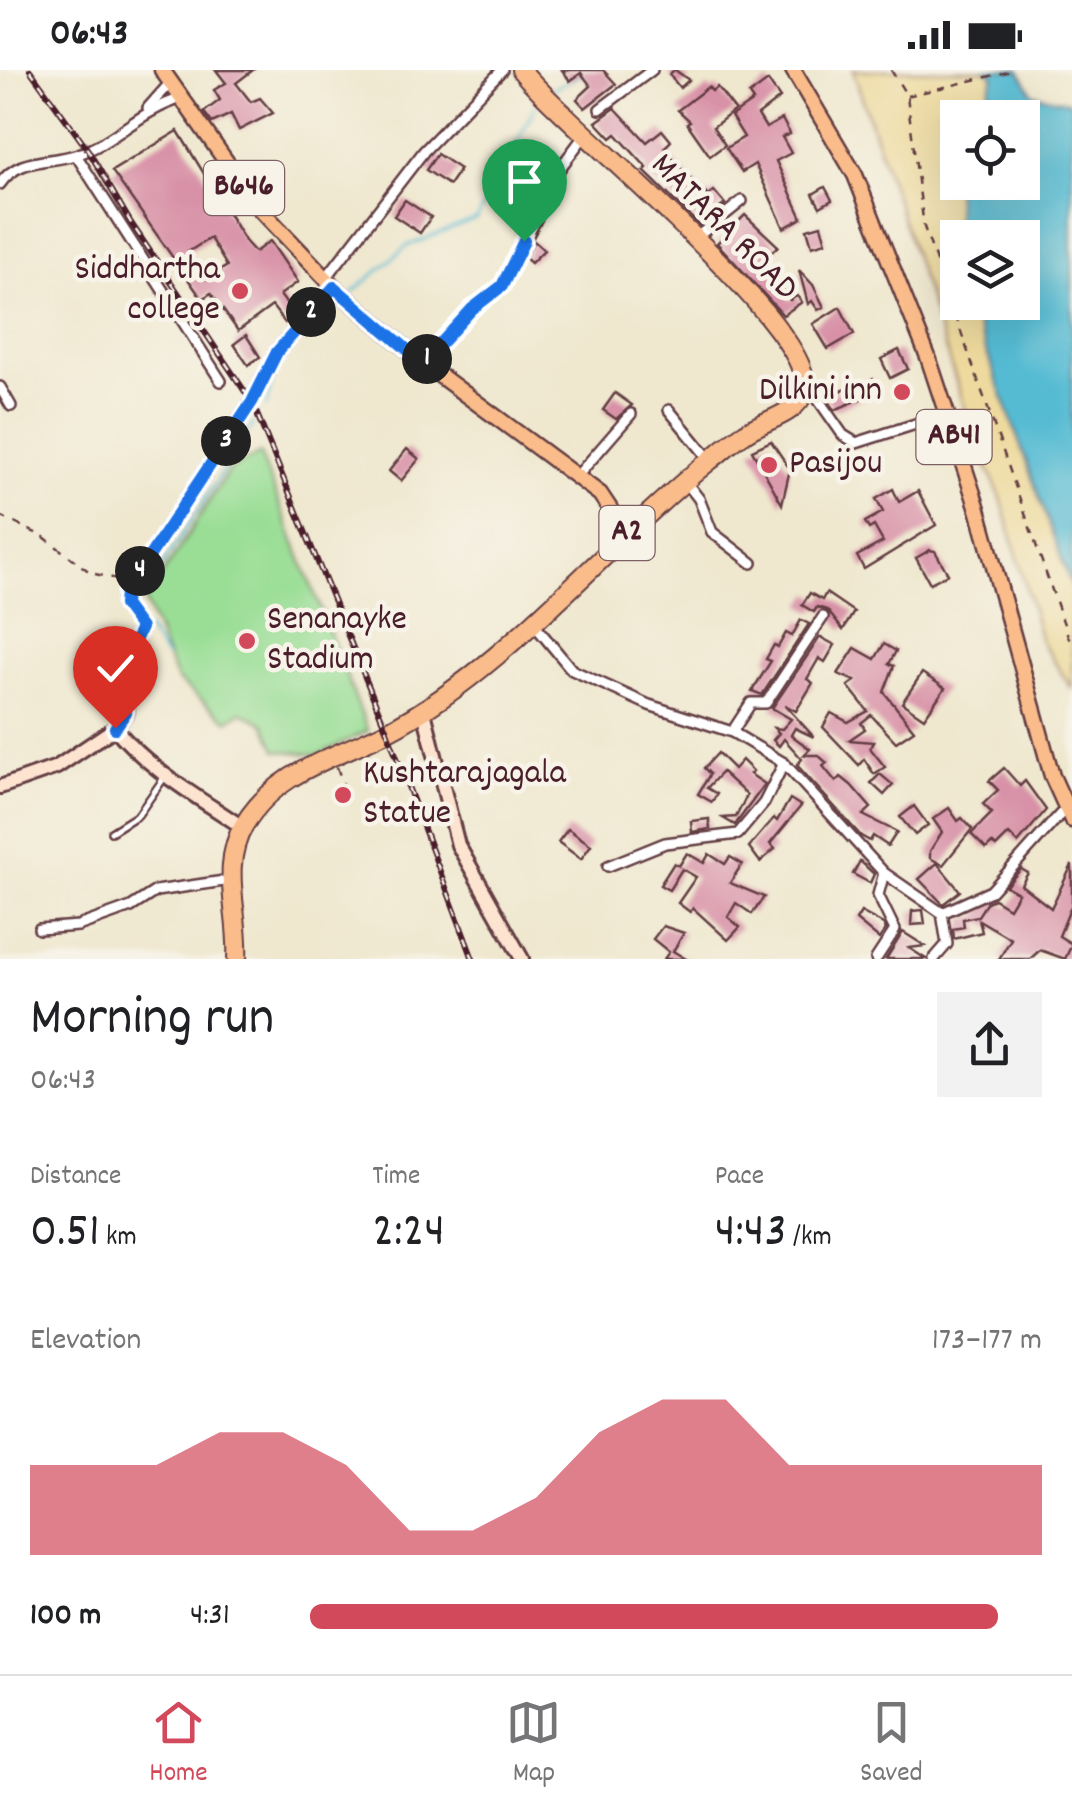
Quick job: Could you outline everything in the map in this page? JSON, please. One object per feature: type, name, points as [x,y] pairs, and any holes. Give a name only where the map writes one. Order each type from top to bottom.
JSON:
[{"type":"highway","name":"MATARA ROAD","points":[[521,70],[584,136],[697,237],[778,329],[806,381]]},
{"type":"highway","points":[[796,404],[806,381]]},
{"type":"highway","name":"A2","points":[[238,959],[232,854],[242,827],[282,780],[423,708],[532,622],[710,460],[745,433],[796,404]]},
{"type":"main road","name":"AB41","points":[[793,70],[855,175],[947,414],[1040,739],[1069,815]]},
{"type":"main road","name":"B646","points":[[166,76],[258,208],[334,286],[423,363],[578,475],[610,509],[636,524]]},
{"type":"main road","points":[[610,509],[613,548]]},
{"type":"street","points":[[0,787],[57,767],[115,728],[126,712],[124,664],[141,628],[124,605],[132,583],[252,402],[277,352],[334,286],[424,151],[502,70]]},
{"type":"street","points":[[600,110],[652,70]]},
{"type":"street","points":[[146,110],[166,76]]},
{"type":"street","points":[[0,184],[8,172],[34,161],[76,156],[146,110],[182,98]]},
{"type":"street","points":[[423,363],[472,309],[502,286],[544,204],[552,178],[584,136]]},
{"type":"street","points":[[76,156],[221,380]]},
{"type":"street","points":[[697,237],[742,200]]},
{"type":"street","points":[[806,381],[824,410],[856,444],[947,414]]},
{"type":"street","points":[[0,387],[11,406]]},
{"type":"street","points":[[796,404],[824,410]]},
{"type":"street","points":[[669,410],[710,460]]},
{"type":"street","points":[[578,475],[630,414]]},
{"type":"street","points":[[685,481],[699,498],[712,532],[752,563]]},
{"type":"street","points":[[732,732],[751,703],[766,703],[784,682],[823,617]]},
{"type":"street","points":[[532,622],[572,670],[649,706],[732,732],[784,763],[884,873],[942,913],[947,944],[934,959]]},
{"type":"street","points":[[423,708],[430,720],[458,846],[522,959]]},
{"type":"street","points":[[115,728],[131,748],[166,776],[242,827]]},
{"type":"street","points":[[608,866],[665,844],[738,834],[764,803],[784,763]]},
{"type":"street","points":[[942,913],[991,891],[1069,815]]},
{"type":"street","points":[[876,959],[896,930],[878,895],[884,873]]},
{"type":"street","points":[[40,929],[78,926],[132,907],[156,891],[232,880]]},
{"type":"lane","points":[[111,832],[138,815],[166,776]]},
{"type":"path","points":[[891,70],[907,96],[924,227],[1072,646]]},
{"type":"path","points":[[907,96],[1016,70]]},
{"type":"path","points":[[0,516],[44,537],[91,573],[132,583]]},
{"type":"path","points":[[332,757],[344,778],[348,796]]},
{"type":"green space","name":"Senanayke Stadium","points":[[260,454],[368,731],[318,755],[276,750],[265,724],[241,712],[228,721],[177,680],[145,602],[229,470]]},
{"type":"sand","points":[[853,70],[985,70],[995,75],[985,100],[940,100],[940,200],[958,200],[958,220],[940,220],[940,320],[975,320],[1072,588],[1072,689],[1041,641],[1001,498],[977,444]]},
{"type":"water","points":[[985,70],[1019,70],[1033,94],[1072,103],[1072,588],[975,320],[1040,320],[1040,220],[956,220],[956,200],[1040,200],[1040,100],[985,100],[994,76]]},
{"type":"building","points":[[216,70],[253,70],[236,83],[251,102],[260,98],[273,113],[239,130],[231,114],[212,123],[204,112],[220,100],[214,90],[226,83]]},
{"type":"building","points":[[562,70],[603,70],[616,84],[585,108],[577,99],[591,86],[581,73],[570,81]]},
{"type":"building","points":[[675,70],[689,80],[680,88],[669,74]]},
{"type":"building","points":[[768,81],[780,98],[758,115],[766,128],[782,119],[790,134],[782,137],[791,153],[776,161],[802,218],[784,228],[755,164],[742,172],[726,148],[744,137],[731,116],[753,101],[749,95]]},
{"type":"building","points":[[708,87],[712,91],[717,87],[735,110],[713,127],[725,145],[710,156],[687,123],[690,121],[678,110]]},
{"type":"building","points":[[615,108],[647,142],[662,130],[671,141],[665,147],[677,165],[708,196],[714,191],[725,204],[699,225],[644,171],[647,168],[616,134],[611,138],[596,122]]},
{"type":"building","points":[[178,131],[245,241],[255,252],[270,241],[298,282],[280,295],[295,315],[285,323],[272,306],[238,331],[211,293],[202,299],[112,171]],"holes":[[[210,238],[227,266],[207,279],[188,252]]]},
{"type":"building","points":[[437,154],[460,169],[449,185],[426,170]]},
{"type":"building","points":[[825,187],[832,200],[820,207],[813,194]]},
{"type":"building","points":[[405,200],[431,217],[420,233],[394,216]]},
{"type":"building","points":[[745,215],[778,246],[763,260],[790,300],[797,296],[802,302],[783,315],[717,243]]},
{"type":"building","points":[[821,225],[826,242],[812,246],[807,229]]},
{"type":"building","points":[[534,241],[544,250],[531,263],[525,258]]},
{"type":"building","points":[[799,270],[813,285],[824,307],[818,310],[812,301],[808,304]]},
{"type":"building","points":[[840,307],[854,334],[828,349],[813,324]]},
{"type":"building","points":[[246,335],[260,357],[248,365],[234,344]]},
{"type":"building","points":[[899,350],[908,369],[890,378],[881,359]]},
{"type":"building","points":[[873,379],[878,391],[835,410],[823,393],[833,389],[835,393]]},
{"type":"building","points":[[615,393],[632,405],[616,419],[603,410]]},
{"type":"building","points":[[771,441],[790,469],[782,504],[752,450]]},
{"type":"building","points":[[407,449],[419,459],[401,481],[389,471]]},
{"type":"building","points":[[893,489],[899,502],[918,491],[936,525],[864,569],[857,556],[883,542],[874,526],[869,529],[865,522],[883,512],[876,499]]},
{"type":"building","points":[[935,551],[948,574],[930,583],[916,558]]},
{"type":"building","points":[[810,593],[822,600],[826,593],[854,612],[843,630],[827,610],[817,607],[814,612],[802,605]]},
{"type":"building","points":[[801,620],[809,624],[762,695],[752,691],[771,661],[766,659],[774,645],[778,647],[786,633],[792,636]]},
{"type":"building","points":[[820,637],[835,645],[825,662],[819,658],[807,679],[813,683],[796,711],[785,705],[814,737],[795,728],[791,735],[810,749],[804,755],[818,755],[827,763],[823,766],[836,782],[841,777],[851,785],[871,808],[863,815],[897,832],[888,846],[873,836],[870,841],[861,836],[797,765],[802,759],[784,739],[779,746],[773,740],[779,733],[774,728],[782,729],[791,719],[772,708]]},
{"type":"building","points":[[884,644],[896,651],[889,664],[894,666],[884,692],[914,730],[896,742],[871,715],[861,723],[865,729],[849,740],[874,742],[870,748],[885,767],[874,774],[864,759],[859,765],[823,727],[831,713],[848,722],[868,711],[848,686],[855,681],[838,674],[855,648],[875,659]]},
{"type":"building","points":[[922,673],[945,688],[924,718],[902,703]]},
{"type":"building","points":[[718,753],[734,769],[742,760],[753,771],[750,774],[765,784],[735,825],[723,818],[736,817],[747,795],[722,772],[707,788],[717,794],[712,802],[698,794],[710,774],[704,768]]},
{"type":"building","points":[[1004,768],[1020,786],[1025,781],[1046,810],[1018,843],[1009,834],[996,847],[992,843],[986,849],[971,834],[992,813],[983,804],[998,790],[989,781]]},
{"type":"building","points":[[880,774],[893,785],[884,795],[871,783]]},
{"type":"building","points":[[790,799],[801,806],[770,844],[775,849],[760,862],[749,847],[774,818],[777,821]]},
{"type":"building","points":[[914,806],[928,825],[915,835],[900,817]]},
{"type":"building","points":[[949,808],[958,821],[962,818],[972,829],[943,865],[930,858],[942,832],[933,819]]},
{"type":"building","points":[[709,819],[710,829],[692,832],[691,821]]},
{"type":"building","points":[[568,829],[591,845],[581,859],[558,842]]},
{"type":"building","points":[[687,853],[704,863],[709,854],[725,864],[730,857],[742,864],[730,883],[764,897],[752,914],[736,903],[728,917],[740,927],[728,940],[693,908],[690,912],[678,903],[696,877],[682,869],[669,890],[660,885],[674,863],[679,866]]},
{"type":"building","points":[[860,861],[874,874],[870,883],[853,874]]},
{"type":"building","points":[[937,863],[960,891],[943,904],[919,879]]},
{"type":"building","points":[[1072,865],[1072,904],[1059,936],[1072,944],[1065,959],[1040,950],[1030,959],[999,959],[1011,939],[979,920],[982,932],[954,939],[953,929],[964,927],[963,919],[978,916],[987,902],[994,899],[1009,908],[1018,893],[1006,886],[1021,869],[1028,873],[1021,885],[1051,908]]},
{"type":"building","points":[[923,910],[925,924],[911,925],[912,911]]},
{"type":"building","points":[[861,912],[883,924],[886,929],[879,939],[856,920]]},
{"type":"building","points":[[663,926],[684,933],[673,951],[686,959],[664,959],[669,952],[653,939]]},
{"type":"building","points":[[903,932],[925,946],[909,948],[926,959],[886,959]]},
{"type":"waterway","points":[[552,89],[585,73]]},
{"type":"waterway","points":[[352,293],[407,246],[477,219],[536,105]]},
{"type":"waterway","points":[[278,362],[301,334],[340,304]]},
{"type":"waterway","points":[[266,407],[275,369]]},
{"type":"waterway","points":[[134,610],[253,424]]},
{"type":"waterway","points":[[147,629],[166,657]]},
{"type":"railway","points":[[30,70],[88,150],[131,223],[252,402],[387,731],[473,959]]},
{"type":"place","name":"Siddhartha college","points":[[240,291]]},
{"type":"place","name":"Dilkini inn","points":[[902,392]]},
{"type":"place","name":"Pasijou","points":[[769,465]]},
{"type":"place","name":"Senanayke Stadium","points":[[247,641]]},
{"type":"place","name":"Kushtarajagala Statue","points":[[343,795]]},
{"type":"route","points":[[115,728],[126,712],[124,664],[141,628],[124,605],[125,593],[252,402],[291,332],[334,287],[423,363],[472,309],[502,286],[524,241]]}]
